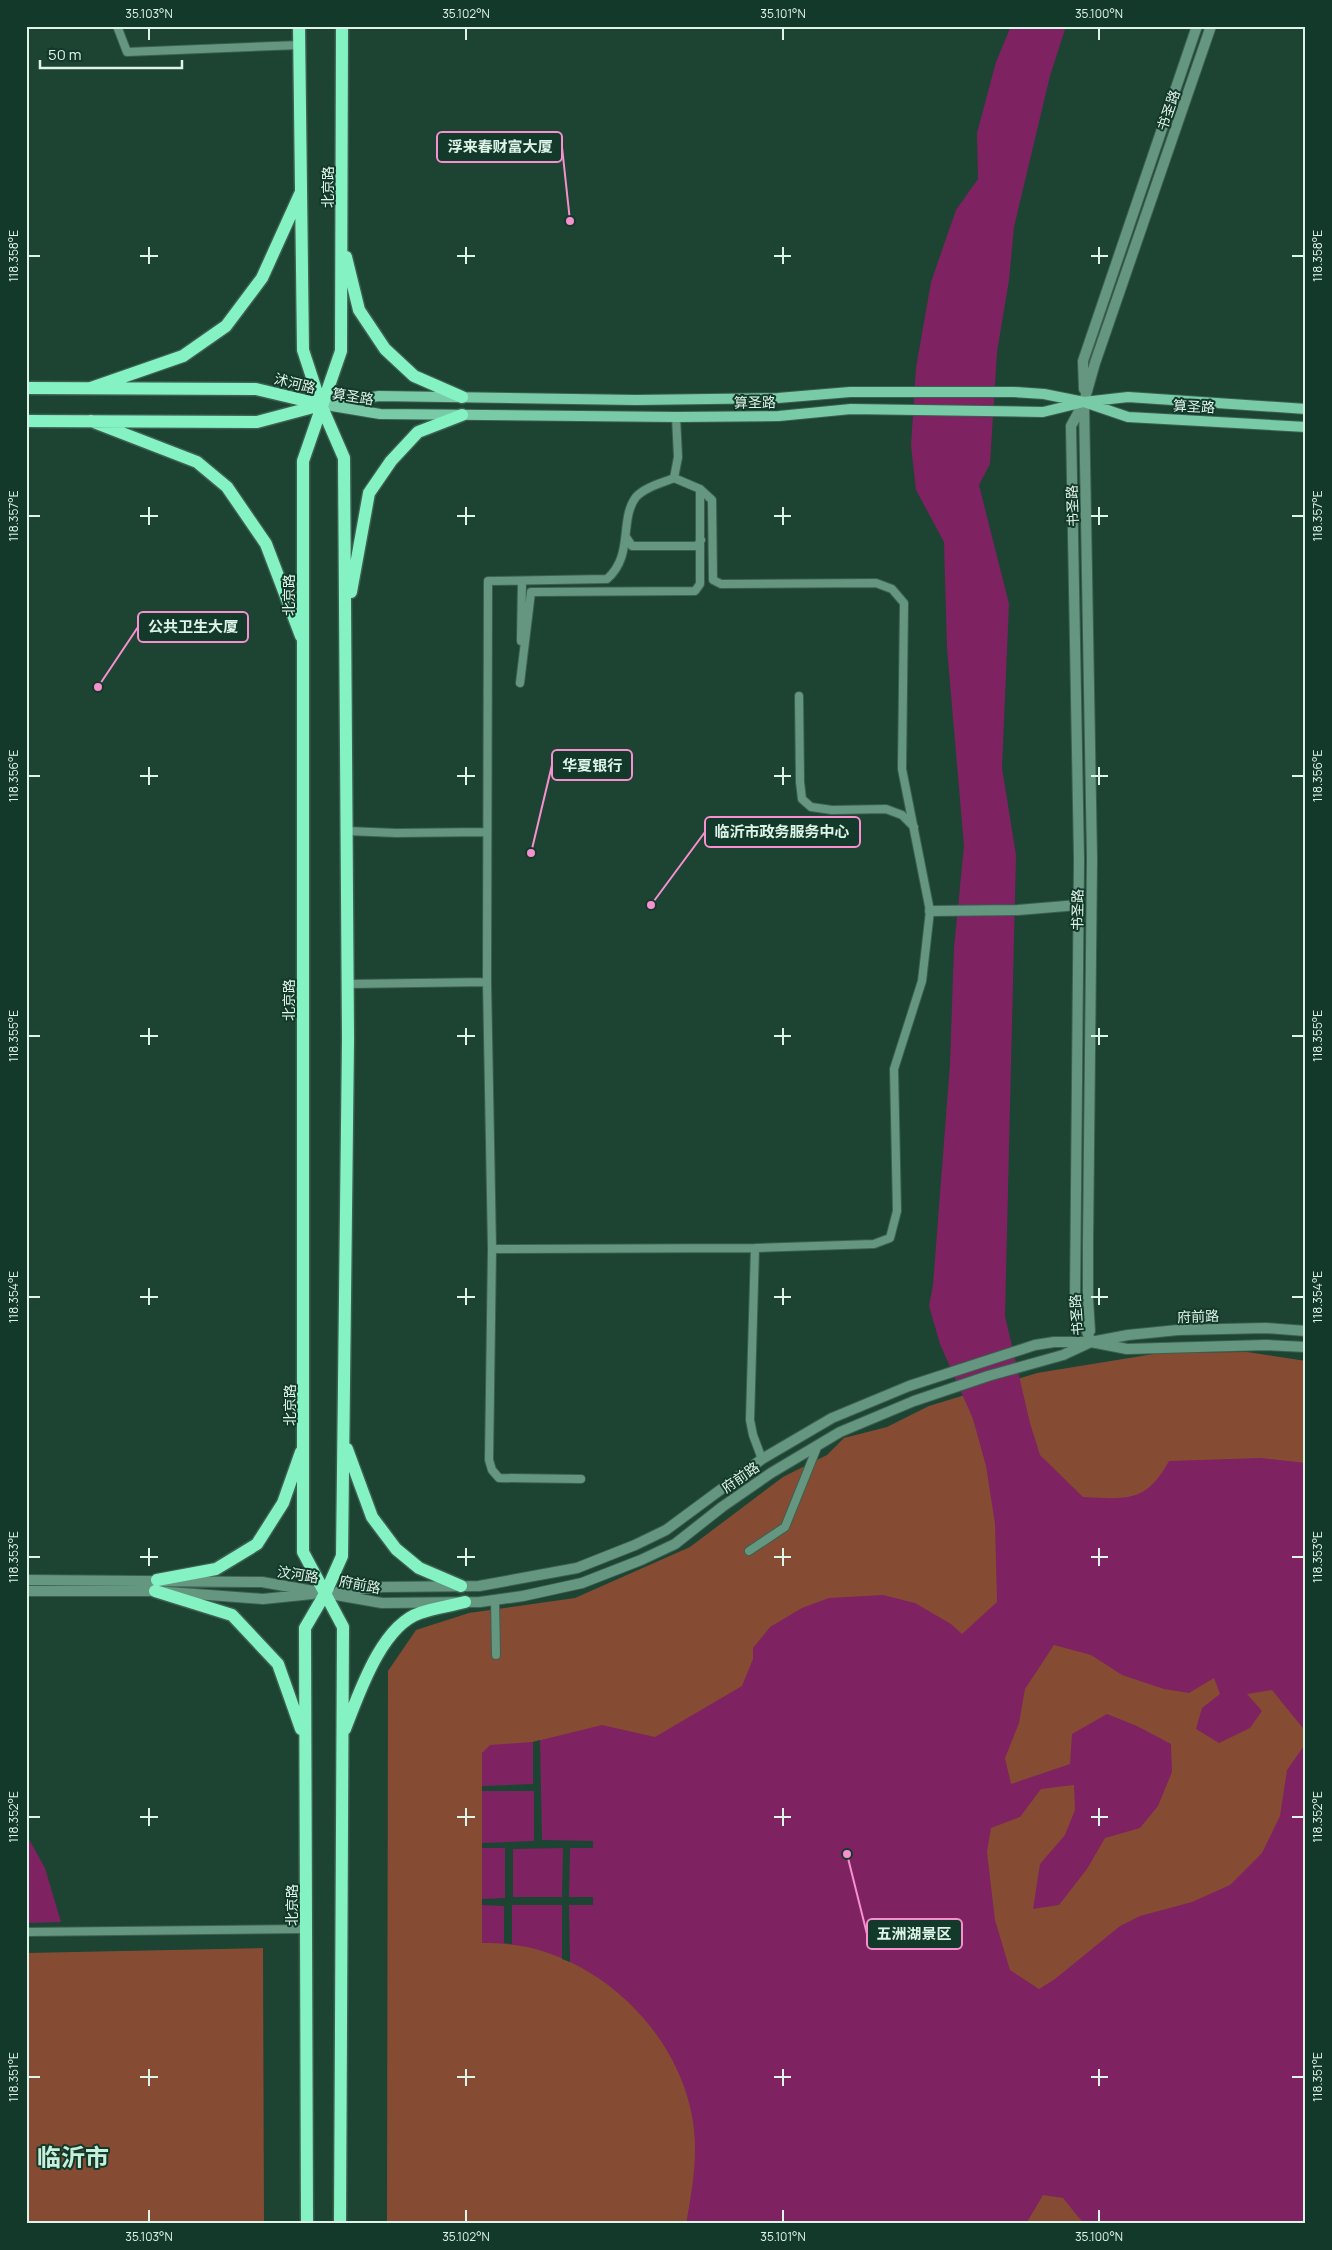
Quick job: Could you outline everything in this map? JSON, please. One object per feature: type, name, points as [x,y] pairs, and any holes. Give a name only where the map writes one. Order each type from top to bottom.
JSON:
[{"type":"main road","name":"北京路","points":[[299,26],[303,350],[321,405],[344,458],[348,984],[342,1556],[326,1592],[305,1628],[307,2224]]},
{"type":"main road","name":"北京路","points":[[340,2224],[343,1627],[303,1552],[303,461],[341,351],[342,26]]},
{"type":"main road","points":[[91,388],[183,356],[226,326],[262,278],[302,189]]},
{"type":"main road","points":[[342,240],[360,310],[386,349],[414,376],[462,397]]},
{"type":"main road","name":"沭河路","points":[[26,388],[256,389],[321,405]]},
{"type":"main road","name":"算圣路","points":[[321,405],[379,396],[636,400],[778,398],[850,392],[1014,392],[1044,394],[1084,402],[1128,417],[1306,427]]},
{"type":"main road","name":"算圣路","points":[[321,405],[380,414],[676,418],[779,416],[851,409],[1043,412],[1084,402],[1128,397],[1306,409]]},
{"type":"main road","name":"沭河路","points":[[26,421],[257,422],[321,405]]},
{"type":"main road","points":[[345,629],[369,493],[390,461],[418,432],[462,415]]},
{"type":"main road","points":[[91,421],[197,462],[227,487],[266,544],[303,644]]},
{"type":"main road","points":[[344,1441],[372,1517],[396,1548],[419,1568],[460,1586]]},
{"type":"main road","points":[[156,1586],[216,1569],[257,1544],[282,1503],[304,1442]]},
{"type":"main road","points":[[156,1586],[232,1615],[255,1637],[278,1664],[305,1739]]},
{"type":"main road","points":[[342,1736],[369,1672],[391,1633],[418,1613],[465,1602]]},
{"type":"street","name":"书圣路","points":[[1091,1342],[1088,1299],[1088,1243],[1092,859],[1083,361],[1198,26]]},
{"type":"street","name":"书圣路","points":[[1091,1342],[1075,1302],[1078,905],[1077,675],[1071,426],[1084,402],[1094,362],[1211,26]]},
{"type":"street","points":[[930,911],[1018,910],[1078,905]]},
{"type":"street","name":"府前路","points":[[326,1592],[383,1587],[478,1586],[520,1580],[577,1568],[635,1545],[666,1530],[762,1459],[832,1418],[909,1386],[1035,1345],[1054,1342],[1091,1342],[1178,1330],[1266,1328],[1306,1331]]},
{"type":"street","name":"府前路","points":[[326,1592],[382,1603],[465,1602],[495,1600],[582,1583],[641,1560],[675,1544],[722,1507],[771,1473],[840,1432],[914,1401],[988,1376],[1064,1355],[1091,1342],[1127,1349],[1266,1344],[1306,1347]]},
{"type":"street","name":"汶河路","points":[[26,1580],[156,1586],[263,1599],[326,1592]]},
{"type":"street","name":"汶河路","points":[[26,1591],[262,1582],[326,1592]]},
{"type":"lane","points":[[117,26],[127,52],[300,45]]},
{"type":"lane","points":[[674,478],[678,457],[676,418]]},
{"type":"lane","points":[[492,1249],[755,1248],[874,1244],[890,1238],[897,1211],[894,1069],[922,981],[930,911],[902,769],[904,603],[892,589],[876,583],[721,584],[713,580],[712,500],[700,489],[674,478],[645,490],[636,498],[630,513],[623,554],[615,572],[607,579],[488,581],[487,982],[492,1249],[489,1460],[492,1470],[499,1478],[581,1478]]},
{"type":"lane","points":[[522,581],[520,684],[532,592],[695,591],[700,584],[700,489]]},
{"type":"lane","points":[[626,537],[632,546],[649,547],[697,546],[701,540]]},
{"type":"lane","points":[[799,696],[800,782],[802,799],[811,807],[832,810],[886,809],[902,815],[915,829]]},
{"type":"lane","points":[[347,831],[396,833],[487,832]]},
{"type":"lane","points":[[348,984],[487,982]]},
{"type":"lane","points":[[755,1248],[750,1420],[753,1435],[762,1459]]},
{"type":"lane","points":[[749,1551],[785,1527],[818,1445]]},
{"type":"lane","points":[[495,1600],[496,1655]]},
{"type":"lane","points":[[26,1932],[306,1929]]},
{"type":"shaded area","points":[[1011,26],[1066,26],[1050,76],[1014,227],[1009,280],[997,352],[990,464],[979,485],[1009,604],[1002,768],[1016,855],[1005,1316],[1030,1423],[1040,1455],[1083,1497],[1123,1498],[1134,1496],[1152,1485],[1161,1475],[1169,1461],[1261,1458],[1306,1463],[1306,1732],[1272,1690],[1247,1694],[1262,1711],[1250,1728],[1219,1743],[1196,1729],[1202,1708],[1220,1694],[1214,1678],[1189,1693],[1164,1689],[1122,1675],[1091,1655],[1054,1645],[1025,1689],[1019,1723],[1005,1758],[1011,1784],[1070,1764],[1072,1734],[1107,1714],[1137,1726],[1171,1744],[1172,1772],[1158,1806],[1140,1828],[1105,1838],[1087,1869],[1059,1905],[1033,1909],[1040,1864],[1065,1835],[1075,1810],[1074,1785],[1041,1789],[1020,1817],[991,1828],[987,1852],[995,1920],[1010,1970],[1039,1989],[1055,1979],[1120,1926],[1140,1916],[1192,1902],[1230,1885],[1262,1853],[1280,1816],[1287,1770],[1306,1743],[1306,2224],[1084,2224],[1063,2198],[1043,2195],[1026,2224],[686,2224],[694,2166],[695,2136],[693,2122],[681,2079],[668,2052],[651,2027],[631,2005],[608,1985],[582,1968],[555,1956],[527,1947],[482,1943],[482,1753],[490,1745],[533,1742],[602,1725],[655,1737],[742,1686],[753,1659],[753,1648],[770,1627],[802,1608],[829,1598],[883,1595],[915,1603],[951,1624],[962,1634],[997,1602],[995,1524],[986,1466],[973,1419],[940,1344],[929,1306],[933,1285],[950,1064],[954,948],[964,846],[947,648],[944,542],[916,490],[911,446],[916,368],[931,282],[956,210],[978,179],[977,133],[996,62]]},
{"type":"shaded area","points":[[1247,1352],[1306,1361],[1306,2224],[387,2224],[388,1671],[416,1630],[469,1613],[575,1598],[690,1547],[783,1477],[827,1455],[844,1438],[887,1427],[929,1406],[1037,1373],[1160,1353]]},
{"type":"shaded area","points":[[26,1834],[45,1868],[61,1922],[26,1923]]},
{"type":"shaded area","points":[[263,1948],[264,2224],[26,2224],[26,1953]]},
{"type":"pier","points":[[540,1740],[542,1840],[593,1841],[593,1848],[570,1848],[569,1897],[593,1897],[593,1905],[569,1905],[570,1962],[562,1959],[562,1905],[512,1905],[512,1944],[504,1943],[504,1906],[482,1905],[482,1899],[505,1898],[505,1848],[482,1848],[482,1843],[534,1841],[534,1791],[482,1791],[482,1786],[533,1784],[533,1742]],"holes":[[[563,1848],[562,1897],[513,1897],[513,1849]]]},
{"type":"place","name":"浮来春财富大厦","points":[[570,221]]},
{"type":"place","name":"公共卫生大厦","points":[[98,687]]},
{"type":"place","name":"华夏银行","points":[[531,853]]},
{"type":"place","name":"临沂市政务服务中心","points":[[651,905]]},
{"type":"place","name":"五洲湖景区","points":[[847,1854]]},
{"type":"district","name":"临沂市","points":[[73,2156]]}]
